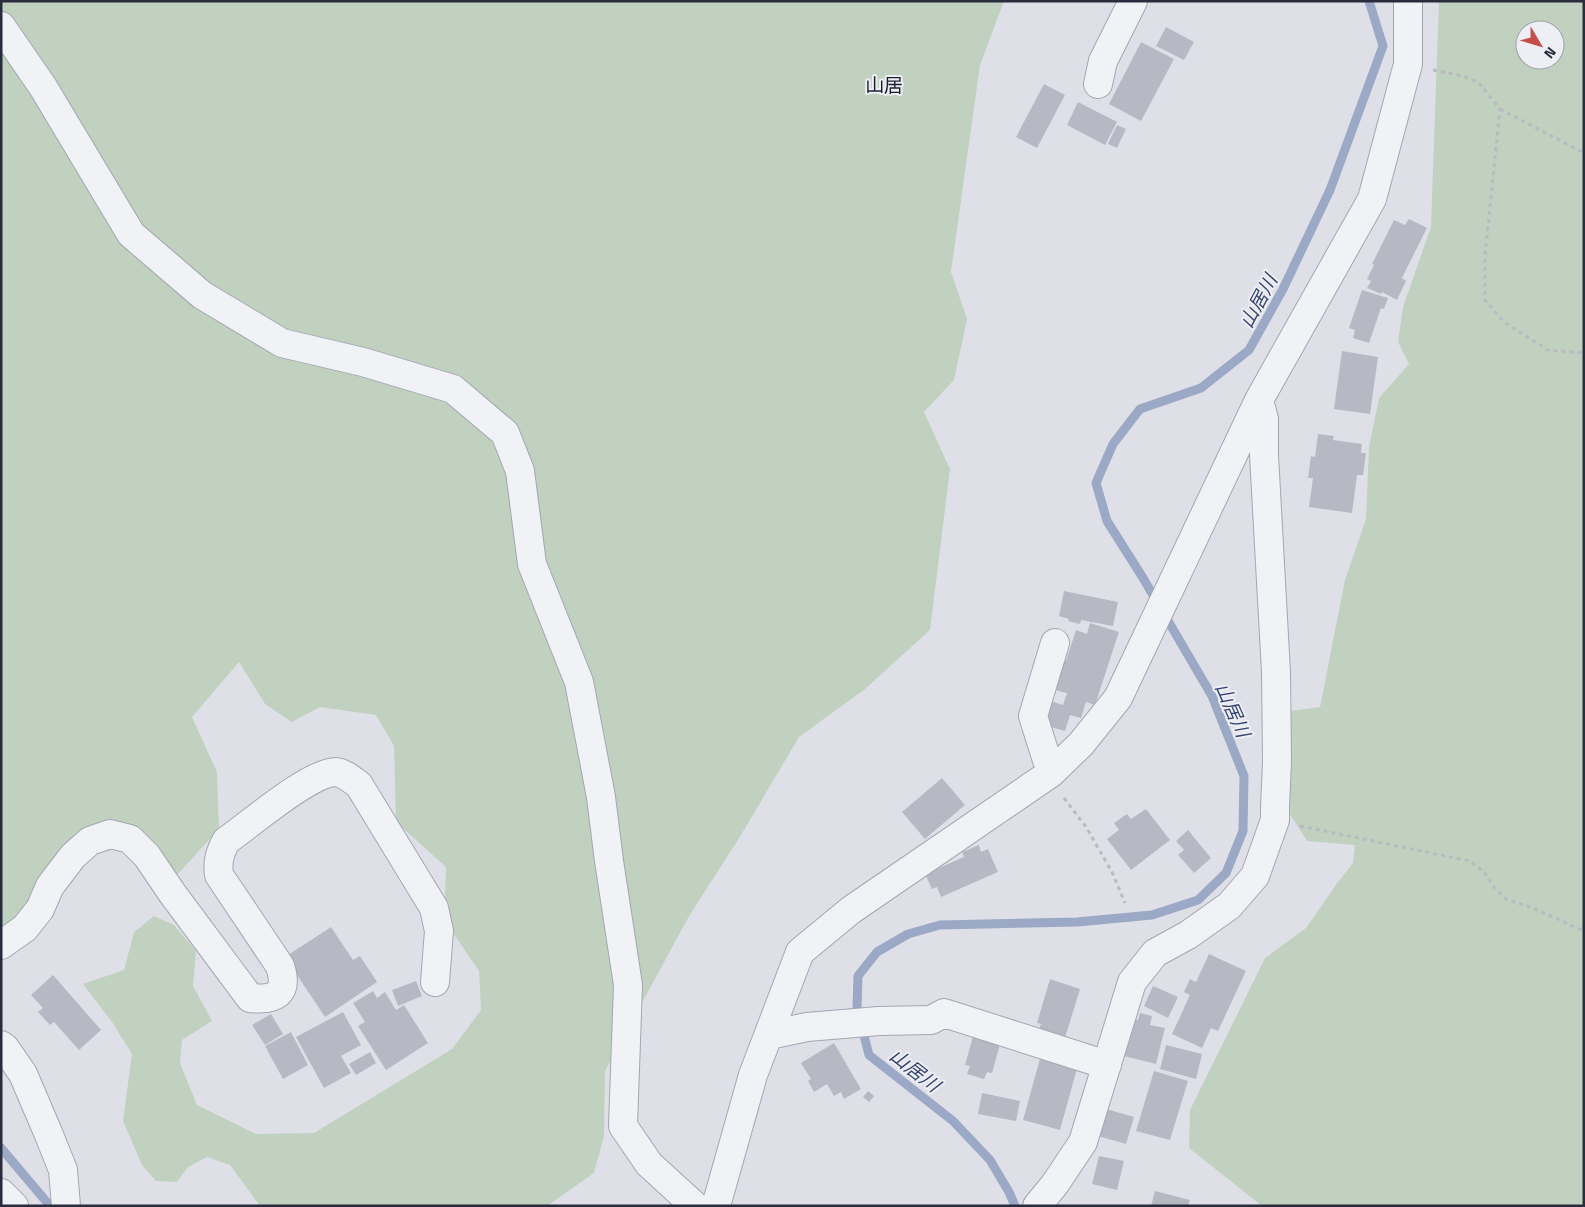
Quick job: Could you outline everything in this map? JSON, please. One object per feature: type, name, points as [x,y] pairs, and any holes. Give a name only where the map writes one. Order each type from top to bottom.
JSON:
[{"type":"street","points":[[1098,84],[1103,61],[1132,1]]},
{"type":"street","points":[[716,1206],[753,1075],[800,952],[851,910],[1051,773],[1082,744],[1118,698],[1259,400],[1372,199],[1408,64],[1408,1]]},
{"type":"street","points":[[1,26],[43,87],[131,234],[202,295],[282,343],[363,362],[453,389],[504,433],[520,470],[532,564],[579,682],[601,797],[628,985],[623,1126],[649,1164],[694,1206]]},
{"type":"street","points":[[1037,1206],[1083,1142],[1132,982],[1155,953],[1188,935],[1229,906],[1255,876],[1275,820],[1277,762],[1276,672],[1264,455],[1264,420],[1259,400]]},
{"type":"street","points":[[1051,773],[1032,716],[1055,643]]},
{"type":"street","points":[[1,945],[25,928],[40,909],[50,886],[73,856],[90,841],[110,834],[130,839],[147,856],[250,998],[261,1000],[273,998],[282,989],[283,976],[280,966],[220,875],[218,864],[220,853],[226,841],[305,783],[324,774],[337,772],[348,776],[359,785],[434,908],[439,931],[435,982]]},
{"type":"street","points":[[768,1035],[807,1027],[879,1021],[931,1020],[944,1013],[1107,1065]]},
{"type":"street","points":[[1,1045],[22,1074],[49,1135],[62,1170],[66,1206]]},
{"type":"street","points":[[1,1193],[14,1206]]},
{"type":"path","points":[[1408,64],[1462,76],[1478,82],[1500,109],[1584,153]]},
{"type":"path","points":[[1500,109],[1485,256],[1485,300],[1504,322],[1548,350],[1584,352]]},
{"type":"path","points":[[1051,773],[1065,801],[1086,827],[1112,872],[1125,903]]},
{"type":"path","points":[[1275,820],[1470,861],[1484,872],[1493,886],[1506,899],[1533,908],[1584,931]]},
{"type":"green space","points":[[1,1],[1004,1],[980,65],[951,272],[967,319],[954,380],[924,412],[950,469],[930,630],[865,689],[799,737],[741,835],[688,918],[605,1071],[604,1136],[594,1173],[547,1206],[260,1206],[230,1165],[207,1157],[188,1167],[177,1182],[156,1181],[142,1165],[123,1121],[132,1054],[112,1022],[83,984],[124,970],[134,932],[154,916],[174,925],[196,951],[193,986],[212,1021],[182,1040],[180,1063],[197,1105],[256,1134],[314,1133],[452,1049],[481,1010],[479,971],[444,920],[446,867],[396,822],[394,746],[376,715],[320,707],[292,722],[265,704],[239,662],[192,717],[217,772],[219,829],[177,875],[151,841],[113,826],[27,916],[1,927]]},
{"type":"green space","points":[[1439,1],[1584,1],[1584,1206],[1262,1206],[1189,1148],[1190,1110],[1265,958],[1306,928],[1353,863],[1355,845],[1307,841],[1288,811],[1290,711],[1320,707],[1345,580],[1366,519],[1369,447],[1379,398],[1409,364],[1398,342],[1403,307],[1431,227]]},
{"type":"building","points":[[1166,27],[1194,42],[1184,60],[1156,46]]},
{"type":"building","points":[[1141,42],[1174,59],[1141,121],[1109,104]]},
{"type":"building","points":[[1044,84],[1065,95],[1037,148],[1016,137]]},
{"type":"building","points":[[1078,102],[1117,122],[1105,145],[1067,125]]},
{"type":"building","points":[[1117,125],[1126,129],[1117,148],[1108,144]]},
{"type":"building","points":[[1409,219],[1427,228],[1402,278],[1406,281],[1397,300],[1382,292],[1381,294],[1367,288],[1371,281],[1367,279],[1374,265],[1372,264],[1394,220],[1405,225]]},
{"type":"building","points":[[1362,290],[1388,298],[1384,309],[1381,308],[1369,343],[1353,338],[1355,330],[1349,328]]},
{"type":"building","points":[[1342,351],[1378,357],[1370,414],[1334,409]]},
{"type":"building","points":[[1318,434],[1334,436],[1333,440],[1362,444],[1361,453],[1366,453],[1363,475],[1357,475],[1352,513],[1309,507],[1313,478],[1308,478],[1311,456],[1315,457]]},
{"type":"building","points":[[1064,591],[1118,602],[1113,626],[1081,620],[1080,624],[1059,616]]},
{"type":"building","points":[[1090,623],[1119,632],[1095,705],[1086,702],[1081,718],[1070,715],[1065,731],[1037,723],[1044,699],[1063,705],[1067,693],[1055,690],[1060,659],[1066,661],[1076,630],[1087,634]]},
{"type":"building","points":[[942,778],[965,805],[925,839],[902,812]]},
{"type":"building","points":[[1146,809],[1170,840],[1131,870],[1107,839],[1119,830],[1114,823],[1127,814],[1131,819]]},
{"type":"building","points":[[1188,830],[1211,858],[1194,873],[1178,855],[1184,850],[1176,841]]},
{"type":"building","points":[[979,845],[981,852],[988,849],[998,872],[941,897],[937,887],[932,889],[925,874],[964,857],[962,852]]},
{"type":"building","points":[[331,927],[353,960],[360,956],[377,982],[325,1017],[285,957]]},
{"type":"building","points":[[1209,954],[1246,971],[1218,1031],[1211,1028],[1202,1048],[1172,1034],[1190,995],[1184,992],[1190,979],[1196,982]]},
{"type":"building","points":[[53,975],[101,1030],[79,1050],[54,1022],[50,1025],[38,1012],[43,1008],[31,995]]},
{"type":"building","points":[[1050,979],[1080,989],[1065,1038],[1039,1029],[1041,1024],[1037,1023]]},
{"type":"building","points":[[416,981],[422,996],[398,1006],[392,990]]},
{"type":"building","points":[[1153,986],[1178,997],[1168,1018],[1144,1006]]},
{"type":"building","points":[[373,991],[377,998],[385,992],[396,1010],[404,1005],[428,1043],[386,1070],[358,1026],[365,1022],[353,1003]]},
{"type":"building","points":[[343,1012],[361,1045],[341,1056],[351,1073],[324,1088],[296,1037]]},
{"type":"building","points":[[1140,1013],[1152,1016],[1150,1025],[1165,1028],[1156,1064],[1120,1055],[1129,1018],[1138,1020]]},
{"type":"building","points":[[271,1014],[283,1034],[265,1045],[252,1025]]},
{"type":"building","points":[[975,1029],[1002,1037],[992,1073],[987,1072],[984,1079],[967,1074],[970,1066],[965,1065]]},
{"type":"building","points":[[291,1032],[308,1065],[283,1079],[265,1046]]},
{"type":"building","points":[[834,1043],[861,1089],[844,1099],[841,1092],[834,1096],[827,1084],[814,1092],[808,1081],[811,1079],[801,1063]]},
{"type":"building","points":[[1166,1045],[1202,1054],[1196,1079],[1160,1069]]},
{"type":"building","points":[[370,1052],[376,1063],[356,1075],[349,1064]]},
{"type":"building","points":[[1041,1055],[1078,1065],[1060,1130],[1023,1120]]},
{"type":"building","points":[[1154,1071],[1188,1081],[1170,1140],[1136,1131]]},
{"type":"building","points":[[868,1091],[874,1096],[869,1102],[863,1097]]},
{"type":"building","points":[[982,1093],[1020,1101],[1016,1121],[978,1114]]},
{"type":"building","points":[[1106,1109],[1134,1117],[1126,1144],[1098,1136]]},
{"type":"building","points":[[1099,1156],[1124,1161],[1117,1190],[1092,1184]]},
{"type":"building","points":[[1155,1191],[1190,1200],[1188,1206],[1151,1206]]},
{"type":"waterway","name":"山居川","points":[[1015,1206],[990,1160],[953,1121],[869,1055],[857,1008],[858,976],[877,952],[908,934],[940,925],[1077,922],[1152,915],[1198,900],[1226,873],[1243,831],[1244,776],[1212,696],[1143,578],[1107,521],[1096,483],[1113,444],[1140,409],[1201,388],[1249,350],[1283,289],[1330,190],[1383,46],[1369,1]]},
{"type":"waterway","points":[[1,1148],[50,1206]]},
{"type":"district","name":"山居","points":[[884,85]]}]
